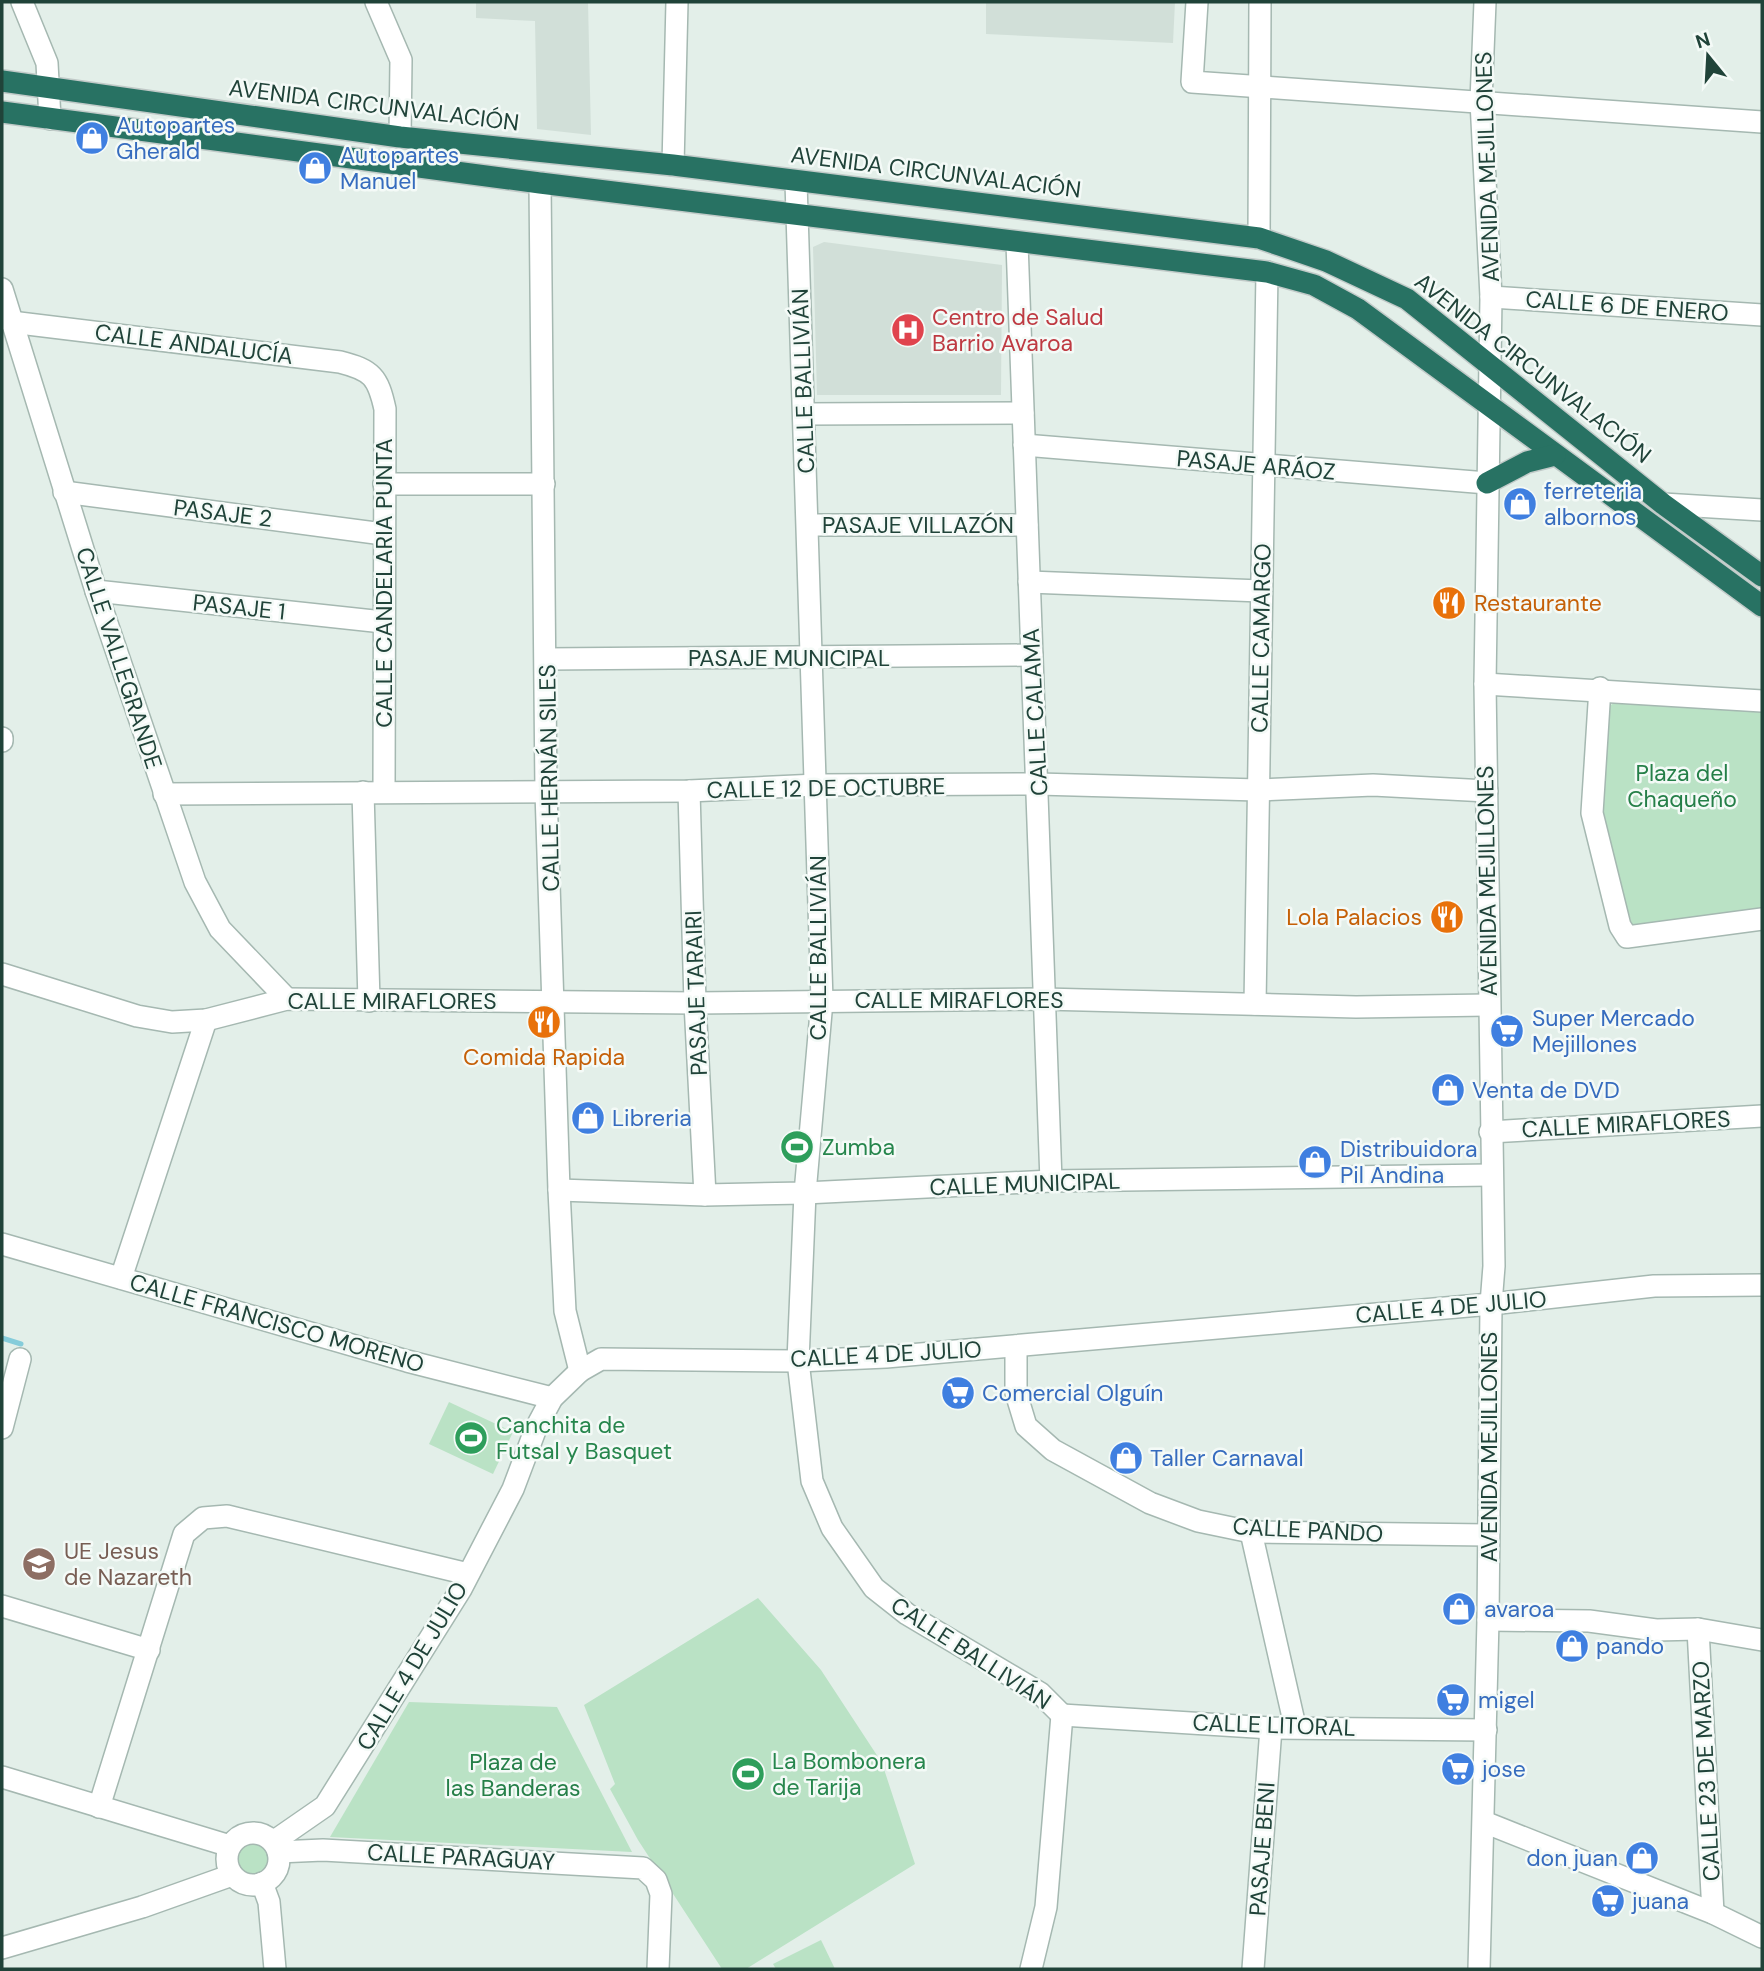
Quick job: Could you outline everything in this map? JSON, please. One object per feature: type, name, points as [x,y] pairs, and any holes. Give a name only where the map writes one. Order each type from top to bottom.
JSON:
[{"type":"highway","name":"AVENIDA CIRCUNVALACIÓN","points":[[2,81],[400,137],[673,165],[1259,238],[1326,261],[1407,299],[1491,363],[1663,504],[1762,576]]},
{"type":"highway","points":[[2,113],[1017,243],[1267,272],[1314,285],[1358,309],[1762,606]]},
{"type":"highway","points":[[1487,483],[1527,461],[1555,455]]},
{"type":"street","points":[[23,2],[47,63],[51,119]]},
{"type":"street","points":[[376,2],[401,60],[400,137]]},
{"type":"street","points":[[673,165],[677,2]]},
{"type":"street","points":[[1197,2],[1192,82],[1762,121]]},
{"type":"street","points":[[1259,238],[1257,88],[1260,2]]},
{"type":"street","name":"AVENIDA MEJILLONES","points":[[1479,1969],[1488,1620],[1490,1304],[1494,1266],[1490,1132],[1486,684],[1491,297],[1481,101],[1485,2]]},
{"type":"street","name":"CALLE BALLIVIÁN","points":[[796,182],[822,1001],[805,1193],[798,1361],[812,1481],[832,1528],[874,1588],[907,1614],[1040,1693],[1062,1715],[1046,1907],[1031,1969]]},
{"type":"street","name":"CALLE HERNÁN SILES","points":[[540,183],[547,792],[559,1190],[565,1311],[580,1371]]},
{"type":"street","name":"CALLE CALAMA","points":[[1017,243],[1051,1181]]},
{"type":"street","name":"CALLE CAMARGO","points":[[1255,1004],[1267,272]]},
{"type":"street","name":"CALLE VALLEGRANDE","points":[[2,289],[96,591],[195,882],[220,929],[287,999]]},
{"type":"street","name":"CALLE 6 DE ENERO","points":[[1491,297],[1762,316]]},
{"type":"street","name":"CALLE ANDALUCÍA","points":[[11,322],[341,362],[359,366],[373,375]]},
{"type":"street","name":"CALLE CANDELARIA PUNTA","points":[[369,1001],[374,792],[383,622],[385,409],[380,388],[373,375]]},
{"type":"street","points":[[804,414],[1023,413]]},
{"type":"street","name":"PASAJE ARÁOZ","points":[[1024,445],[1487,483]]},
{"type":"street","points":[[384,484],[544,484]]},
{"type":"street","name":"PASAJE 2","points":[[64,492],[383,534]]},
{"type":"street","points":[[1663,504],[1762,510]]},
{"type":"street","name":"PASAJE VILLAZÓN","points":[[808,525],[1027,525]]},
{"type":"street","points":[[1029,582],[1261,591]]},
{"type":"street","name":"PASAJE 1","points":[[96,591],[383,622]]},
{"type":"street","name":"PASAJE MUNICIPAL","points":[[546,659],[813,659],[1032,655]]},
{"type":"street","points":[[1486,684],[1600,688],[1762,701]]},
{"type":"street","points":[[1600,688],[1592,813],[1620,926],[1628,937],[1762,919]]},
{"type":"street","name":"CALLE 12 DE OCTUBRE","points":[[164,794],[689,791],[817,785],[1038,784],[1258,790],[1373,785],[1487,790]]},
{"type":"street","name":"PASAJE TARAIRI","points":[[689,791],[695,1003],[705,1195]]},
{"type":"street","name":"CALLE MIRAFLORES","points":[[2,974],[136,1016],[172,1022],[206,1020],[287,999],[695,1003],[1044,999],[1255,1004],[1489,1005]]},
{"type":"street","points":[[121,1278],[206,1020]]},
{"type":"street","name":"CALLE MIRAFLORES","points":[[1490,1132],[1762,1116]]},
{"type":"street","name":"CALLE MUNICIPAL","points":[[559,1190],[705,1195],[1051,1181],[1491,1175]]},
{"type":"street","name":"CALLE FRANCISCO MORENO","points":[[2,1244],[407,1361],[552,1398]]},
{"type":"street","name":"CALLE 4 DE JULIO","points":[[275,1847],[325,1806],[468,1574],[513,1489],[536,1429],[552,1398],[580,1371],[601,1359],[798,1361],[1016,1346],[1490,1304],[1654,1286],[1762,1285]]},
{"type":"street","name":"CALLE PANDO","points":[[1016,1346],[1016,1393],[1026,1426],[1053,1450],[1150,1503],[1198,1521],[1251,1532],[1488,1535]]},
{"type":"street","points":[[2,1428],[20,1359]]},
{"type":"street","points":[[99,1807],[184,1534],[203,1518],[227,1516],[468,1574]]},
{"type":"street","points":[[1251,1532],[1295,1727]]},
{"type":"street","points":[[2,1606],[149,1650]]},
{"type":"street","points":[[1488,1620],[1589,1621],[1656,1630],[1698,1629],[1762,1640]]},
{"type":"street","name":"CALLE 23 DE MARZO","points":[[1698,1629],[1713,1913]]},
{"type":"street","name":"CALLE LITORAL","points":[[1062,1715],[1271,1728],[1486,1730]]},
{"type":"street","name":"PASAJE BENI","points":[[1253,1969],[1271,1728]]},
{"type":"street","points":[[2,1777],[230,1846]]},
{"type":"street","points":[[1484,1822],[1713,1913],[1762,1937]]},
{"type":"street","points":[[251,1833],[266,1836],[275,1847],[278,1867],[262,1883],[248,1885],[232,1875],[226,1861],[230,1846],[239,1837],[251,1833]]},
{"type":"street","name":"CALLE PARAGUAY","points":[[275,1847],[643,1868],[656,1880],[661,1894],[658,1969]]},
{"type":"street","points":[[2,1948],[142,1907],[232,1875]]},
{"type":"street","points":[[262,1883],[269,1902],[275,1969]]},
{"type":"shaded area","points":[[476,2],[588,2],[591,135],[537,129],[535,21],[476,18]]},
{"type":"shaded area","points":[[986,2],[1175,2],[1173,43],[986,34]]},
{"type":"shaded area","name":"Centro de Salud Barrio Avaroa","points":[[824,242],[1002,265],[1001,395],[817,395],[813,247]]},
{"type":"green space","name":"Plaza del Chaqueño","points":[[1621,699],[1762,709],[1762,910],[1633,928],[1601,819],[1609,706]]},
{"type":"green space","name":"Canchita de Futsal y Basquet","points":[[449,1402],[513,1432],[493,1474],[429,1444]]},
{"type":"green space","name":"La Bombonera de Tarija","points":[[758,1598],[821,1670],[882,1763],[915,1864],[746,1969],[722,1969],[638,1840],[610,1789],[615,1784],[584,1705]]},
{"type":"green space","name":"Plaza de las Banderas","points":[[409,1702],[557,1707],[632,1852],[330,1837]]},
{"type":"green space","points":[[253,1841],[266,1846],[271,1859],[266,1872],[253,1877],[240,1872],[235,1859],[240,1846]]},
{"type":"green space","points":[[821,1940],[835,1969],[776,1969],[773,1964]]},
{"type":"waterway","points":[[2,1338],[21,1344]]},
{"type":"place","name":"Autopartes Gherald","points":[[92,138]]},
{"type":"place","name":"Autopartes Manuel","points":[[315,168]]},
{"type":"place","name":"Centro de Salud Barrio Avaroa","points":[[908,330]]},
{"type":"place","name":"ferreteria albornos","points":[[1520,504]]},
{"type":"place","name":"Restaurante","points":[[1449,603]]},
{"type":"place","name":"Lola Palacios","points":[[1447,917]]},
{"type":"place","name":"Comida Rapida","points":[[544,1022]]},
{"type":"place","name":"Super Mercado Mejillones","points":[[1507,1031]]},
{"type":"place","name":"Venta de DVD","points":[[1448,1090]]},
{"type":"place","name":"Libreria","points":[[588,1118]]},
{"type":"place","name":"Zumba","points":[[797,1147]]},
{"type":"place","name":"Distribuidora Pil Andina","points":[[1315,1162]]},
{"type":"place","name":"Comercial Olguín","points":[[958,1393]]},
{"type":"place","name":"Canchita de Futsal y Basquet","points":[[471,1438]]},
{"type":"place","name":"Taller Carnaval","points":[[1126,1458]]},
{"type":"place","name":"UE Jesus de Nazareth","points":[[39,1564]]},
{"type":"place","name":"avaroa","points":[[1459,1609]]},
{"type":"place","name":"pando","points":[[1572,1646]]},
{"type":"place","name":"migel","points":[[1453,1700]]},
{"type":"place","name":"jose","points":[[1458,1769]]},
{"type":"place","name":"La Bombonera de Tarija","points":[[748,1774]]},
{"type":"place","name":"don juan","points":[[1642,1858]]},
{"type":"place","name":"juana","points":[[1608,1901]]}]
